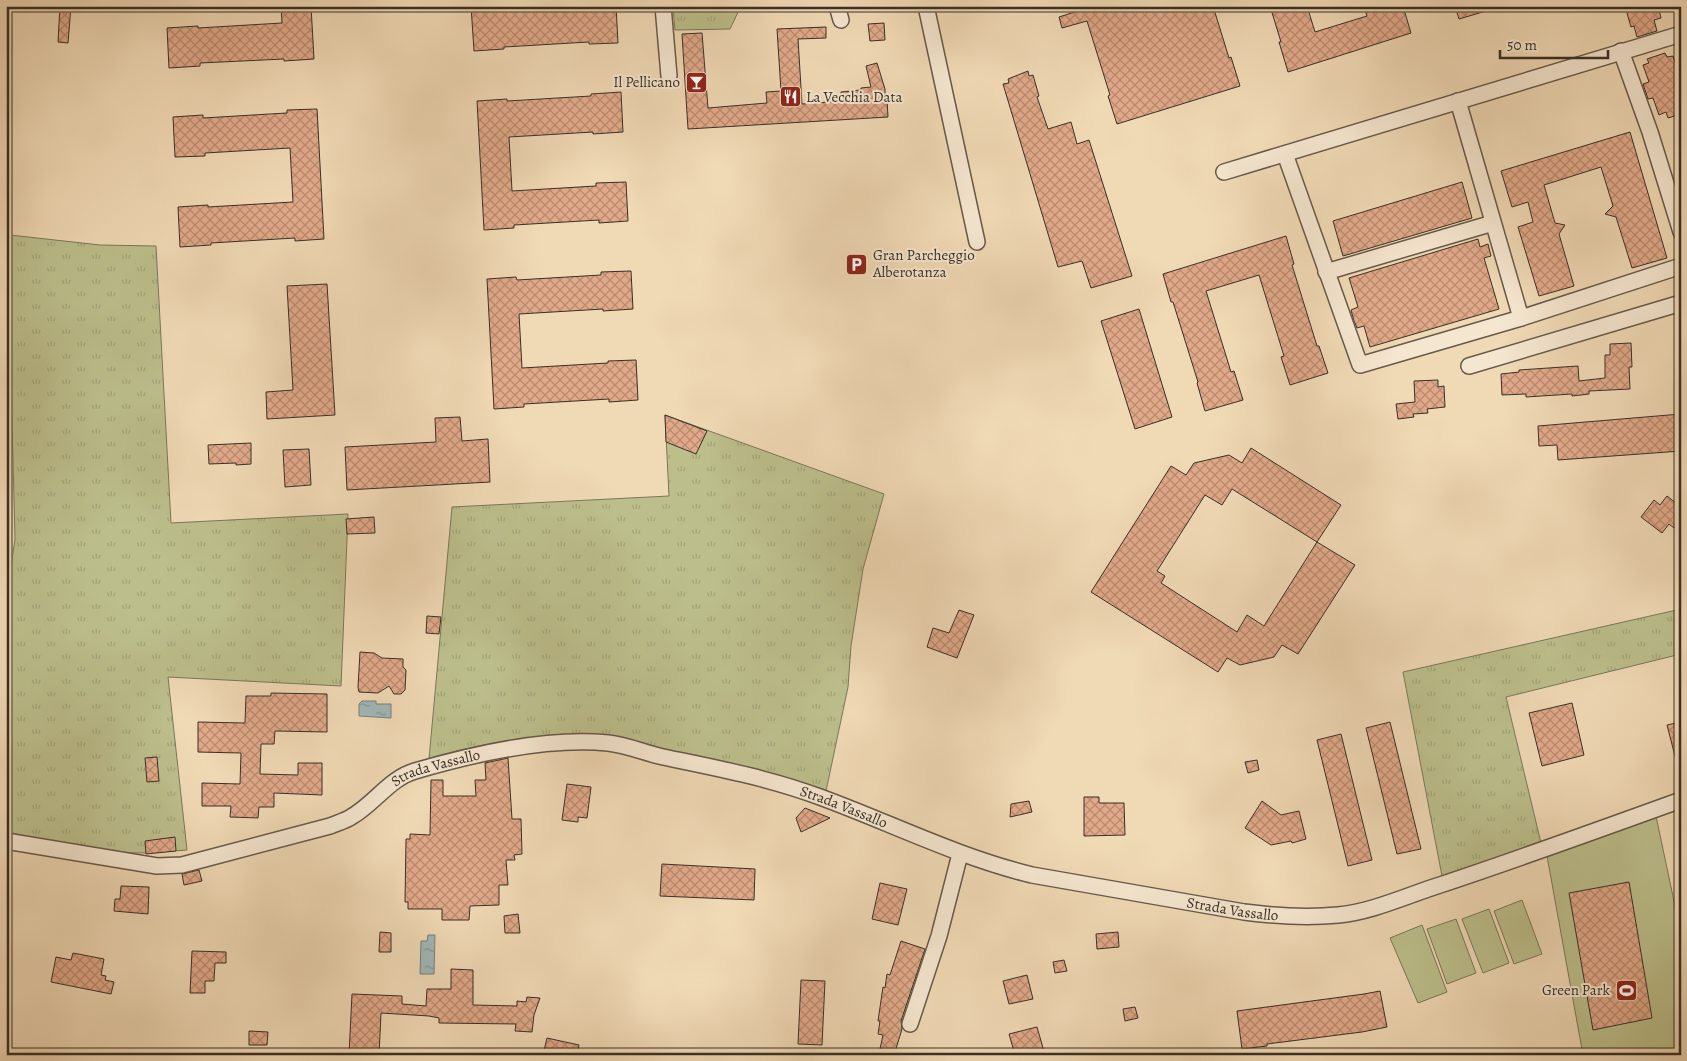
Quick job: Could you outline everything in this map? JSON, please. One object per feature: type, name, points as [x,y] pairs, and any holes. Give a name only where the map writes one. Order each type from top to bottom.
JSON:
[{"type":"street","points":[[663,6],[669,76]]},
{"type":"street","points":[[926,6],[977,242]]},
{"type":"street","points":[[1224,172],[1681,34]]},
{"type":"street","points":[[1622,51],[1650,132],[1681,232]]},
{"type":"street","points":[[1458,101],[1521,318]]},
{"type":"street","points":[[1286,154],[1360,365],[1521,318],[1681,266]]},
{"type":"street","points":[[1326,272],[1493,223]]},
{"type":"street","points":[[1469,366],[1681,302]]},
{"type":"street","name":"Strada Vassallo","points":[[6,841],[157,866],[182,865],[338,823],[352,817],[380,794],[413,772],[512,748],[564,742],[609,743],[772,781],[819,796],[960,854],[1032,876],[1244,912],[1278,916],[1340,915],[1371,908],[1475,873],[1681,800]]},
{"type":"street","points":[[910,1024],[939,936],[960,854]]},
{"type":"green space","points":[[673,6],[741,6],[730,29],[675,30]]},
{"type":"green space","points":[[10,235],[100,245],[156,246],[171,523],[348,514],[341,686],[168,677],[187,850],[137,853],[110,851],[47,842],[29,838],[6,829],[6,602],[15,539],[10,342]]},
{"type":"green space","points":[[665,415],[884,494],[863,569],[851,646],[848,687],[826,791],[756,769],[656,749],[497,746],[429,759],[452,507],[669,496]]},
{"type":"green space","points":[[1681,609],[1681,654],[1506,697],[1541,843],[1442,876],[1403,672]]},
{"type":"green space","name":"Green Park","points":[[1656,816],[1679,925],[1681,925],[1681,1055],[1583,1055],[1547,856]]},
{"type":"green space","points":[[1522,900],[1542,954],[1514,964],[1494,911]]},
{"type":"green space","points":[[1489,909],[1509,963],[1483,973],[1462,919]]},
{"type":"green space","points":[[1456,919],[1476,973],[1447,984],[1427,929]]},
{"type":"green space","points":[[1422,925],[1447,992],[1418,1003],[1390,938]]},
{"type":"water","points":[[362,701],[376,701],[376,704],[391,704],[391,718],[359,716],[359,704]]},
{"type":"water","points":[[428,935],[435,935],[434,974],[420,974],[421,941],[427,941]]},
{"type":"building","points":[[60,6],[71,6],[68,43],[58,42]]},
{"type":"building","points":[[281,6],[311,6],[314,59],[200,63],[200,66],[169,68],[167,28],[282,23]]},
{"type":"building","points":[[471,6],[502,6],[502,11],[579,6],[616,6],[618,43],[589,44],[589,42],[504,47],[504,49],[474,51]]},
{"type":"building","points":[[1080,6],[1213,6],[1240,86],[1117,124],[1087,21],[1062,28],[1059,17],[1081,10]]},
{"type":"building","points":[[1270,6],[1307,6],[1315,32],[1367,16],[1364,6],[1403,6],[1411,33],[1288,72]]},
{"type":"building","points":[[1455,6],[1492,6],[1493,9],[1459,19]]},
{"type":"building","points":[[1625,6],[1658,6],[1661,18],[1654,20],[1657,31],[1637,37],[1634,26],[1631,27]]},
{"type":"building","points":[[884,23],[885,40],[870,41],[868,24]]},
{"type":"building","points":[[826,27],[826,38],[798,39],[802,104],[841,101],[841,92],[871,87],[866,66],[877,63],[885,89],[888,117],[688,129],[682,34],[702,33],[708,108],[767,103],[766,92],[781,91],[777,29]]},
{"type":"building","points":[[1665,53],[1667,57],[1673,56],[1681,80],[1681,114],[1668,118],[1666,112],[1659,115],[1653,98],[1648,99],[1643,84],[1649,82],[1643,65],[1649,63],[1647,59]]},
{"type":"building","points":[[1028,71],[1029,76],[1033,75],[1039,96],[1037,97],[1048,129],[1071,122],[1077,144],[1089,140],[1132,276],[1091,288],[1082,261],[1058,267],[1003,84],[1009,83],[1008,79]]},
{"type":"building","points":[[621,92],[623,132],[509,137],[512,191],[596,186],[596,183],[626,182],[628,221],[599,223],[599,220],[514,225],[514,228],[484,230],[477,101],[591,96],[591,94]]},
{"type":"building","points":[[317,109],[324,239],[295,241],[295,238],[211,243],[211,245],[180,247],[178,207],[293,202],[290,148],[205,153],[205,156],[175,157],[173,117],[203,115],[203,118],[287,113],[287,110]]},
{"type":"building","points":[[1630,132],[1667,258],[1632,268],[1616,217],[1605,214],[1613,206],[1601,167],[1544,185],[1555,223],[1565,225],[1559,234],[1574,286],[1539,296],[1518,227],[1533,222],[1528,202],[1512,207],[1501,171]]},
{"type":"building","points":[[1462,182],[1472,218],[1343,256],[1333,221]]},
{"type":"building","points":[[1286,236],[1294,264],[1292,265],[1317,346],[1319,346],[1328,373],[1290,385],[1281,357],[1284,356],[1259,275],[1206,291],[1231,372],[1234,371],[1243,400],[1205,411],[1198,382],[1163,274]]},
{"type":"building","points":[[1478,239],[1480,247],[1488,244],[1491,256],[1484,258],[1499,309],[1370,347],[1364,326],[1357,328],[1354,321],[1351,310],[1358,307],[1349,278]]},
{"type":"building","points":[[631,271],[633,309],[519,314],[522,368],[636,360],[638,400],[609,402],[609,399],[524,404],[524,407],[494,409],[487,279],[516,277],[517,280],[601,275],[601,272]]},
{"type":"building","points":[[327,284],[335,415],[267,419],[266,392],[293,390],[287,286]]},
{"type":"building","points":[[1139,309],[1172,417],[1135,429],[1101,321]]},
{"type":"building","points":[[1631,343],[1632,367],[1629,367],[1630,389],[1589,391],[1589,394],[1572,396],[1572,394],[1526,397],[1526,394],[1502,395],[1501,374],[1519,372],[1519,370],[1578,366],[1579,381],[1605,378],[1605,355],[1610,355],[1610,344]]},
{"type":"building","points":[[1438,380],[1438,387],[1444,386],[1445,407],[1427,409],[1428,413],[1413,414],[1414,417],[1398,419],[1396,404],[1415,402],[1414,381]]},
{"type":"building","points":[[1681,414],[1681,451],[1558,460],[1557,445],[1539,446],[1538,426]]},
{"type":"building","points":[[665,415],[707,431],[696,454],[666,442]]},
{"type":"building","points":[[460,417],[462,441],[488,439],[490,482],[347,490],[345,447],[436,442],[435,418]]},
{"type":"building","points":[[251,443],[251,464],[209,464],[208,445]]},
{"type":"building","points":[[1251,448],[1341,505],[1317,542],[1355,565],[1298,654],[1282,645],[1274,657],[1240,665],[1227,658],[1218,672],[1091,592],[1171,466],[1186,475],[1194,463],[1229,455],[1242,463]],"holes":[[[1232,489],[1317,542],[1264,626],[1247,615],[1237,632],[1161,583],[1165,576],[1157,571],[1205,495],[1222,505]]]},
{"type":"building","points":[[309,449],[311,485],[285,487],[283,450]]},
{"type":"building","points":[[1667,496],[1681,507],[1681,520],[1674,528],[1669,524],[1662,533],[1641,517],[1654,500],[1660,505]]},
{"type":"building","points":[[374,517],[375,533],[347,534],[346,519]]},
{"type":"building","points":[[959,610],[974,615],[957,658],[927,647],[933,628],[949,633]]},
{"type":"building","points":[[427,616],[441,617],[439,634],[426,633]]},
{"type":"building","points":[[360,652],[374,653],[382,658],[403,659],[403,667],[406,670],[405,690],[401,694],[394,694],[389,686],[378,693],[359,692]]},
{"type":"building","points":[[271,693],[327,694],[327,732],[275,731],[274,744],[261,744],[260,774],[298,775],[298,763],[322,763],[322,795],[274,793],[274,807],[259,807],[258,818],[230,817],[231,806],[202,806],[202,783],[240,784],[241,753],[198,752],[198,722],[245,723],[246,696],[271,696]]},
{"type":"building","points":[[1572,703],[1584,755],[1542,766],[1529,713]]},
{"type":"building","points":[[1390,722],[1421,849],[1397,854],[1366,728]]},
{"type":"building","points":[[1681,722],[1681,764],[1677,764],[1667,725]]},
{"type":"building","points":[[1341,734],[1372,860],[1348,866],[1317,740]]},
{"type":"building","points":[[157,757],[159,781],[147,782],[145,758]]},
{"type":"building","points":[[508,758],[512,819],[521,819],[522,854],[514,855],[515,860],[506,860],[508,885],[499,885],[499,905],[470,906],[469,920],[442,920],[442,909],[408,909],[408,902],[405,902],[406,839],[410,839],[410,834],[430,835],[431,780],[443,780],[443,796],[476,796],[475,780],[486,780],[485,763]]},
{"type":"building","points":[[1257,760],[1259,770],[1248,773],[1245,762]]},
{"type":"building","points":[[567,784],[591,787],[587,818],[578,817],[578,822],[562,820]]},
{"type":"building","points":[[1084,797],[1099,797],[1099,803],[1124,803],[1125,835],[1084,836]]},
{"type":"building","points":[[1029,801],[1032,812],[1010,817],[1011,804]]},
{"type":"building","points":[[1262,801],[1281,815],[1299,811],[1306,839],[1292,843],[1291,841],[1271,845],[1245,828]]},
{"type":"building","points":[[805,808],[830,818],[801,832],[796,818]]},
{"type":"building","points":[[175,837],[176,851],[146,854],[145,841]]},
{"type":"building","points":[[662,864],[755,869],[754,900],[660,896]]},
{"type":"building","points":[[199,870],[202,881],[184,885],[182,874]]},
{"type":"building","points":[[1629,882],[1652,1018],[1593,1030],[1569,893]]},
{"type":"building","points":[[880,883],[907,889],[898,925],[872,919]]},
{"type":"building","points":[[121,886],[149,887],[148,914],[114,911],[115,899],[120,899]]},
{"type":"building","points":[[518,914],[520,933],[505,933],[504,916]]},
{"type":"building","points":[[380,932],[391,933],[391,952],[379,952]]},
{"type":"building","points":[[1118,932],[1119,947],[1097,949],[1096,934]]},
{"type":"building","points":[[901,941],[925,949],[901,1021],[902,1029],[895,1052],[880,1049],[883,1035],[878,1034],[880,1021],[878,1021],[883,987],[885,988],[887,974],[890,975]]},
{"type":"building","points":[[192,951],[226,952],[226,963],[215,963],[214,981],[205,981],[205,993],[190,993]]},
{"type":"building","points":[[73,953],[104,959],[101,975],[106,976],[105,980],[114,982],[111,994],[51,982],[56,957],[71,960]]},
{"type":"building","points":[[1064,960],[1067,971],[1055,973],[1053,962]]},
{"type":"building","points":[[451,969],[473,970],[473,1005],[517,1006],[517,1001],[526,1002],[527,997],[540,998],[534,1015],[532,1032],[515,1031],[516,1024],[439,1023],[439,1018],[429,1016],[381,1013],[379,1055],[349,1055],[352,994],[402,996],[402,1004],[426,1006],[427,989],[451,989]]},
{"type":"building","points":[[1027,975],[1033,999],[1009,1004],[1003,981]]},
{"type":"building","points":[[801,980],[825,981],[822,1045],[798,1044]]},
{"type":"building","points":[[1380,991],[1387,1027],[1242,1049],[1237,1011]]},
{"type":"building","points":[[1135,1007],[1138,1018],[1125,1021],[1123,1009]]},
{"type":"building","points":[[1037,1027],[1045,1055],[1015,1055],[1009,1034]]},
{"type":"building","points":[[249,1031],[268,1032],[267,1045],[249,1045]]},
{"type":"building","points":[[547,1038],[579,1045],[577,1055],[543,1055]]},
{"type":"place","name":"Il Pellicano","points":[[696,82]]},
{"type":"place","name":"La Vecchia Data","points":[[790,97]]},
{"type":"place","name":"Gran Parcheggio Alberotanza","points":[[857,264]]},
{"type":"place","name":"Green Park","points":[[1626,990]]}]
